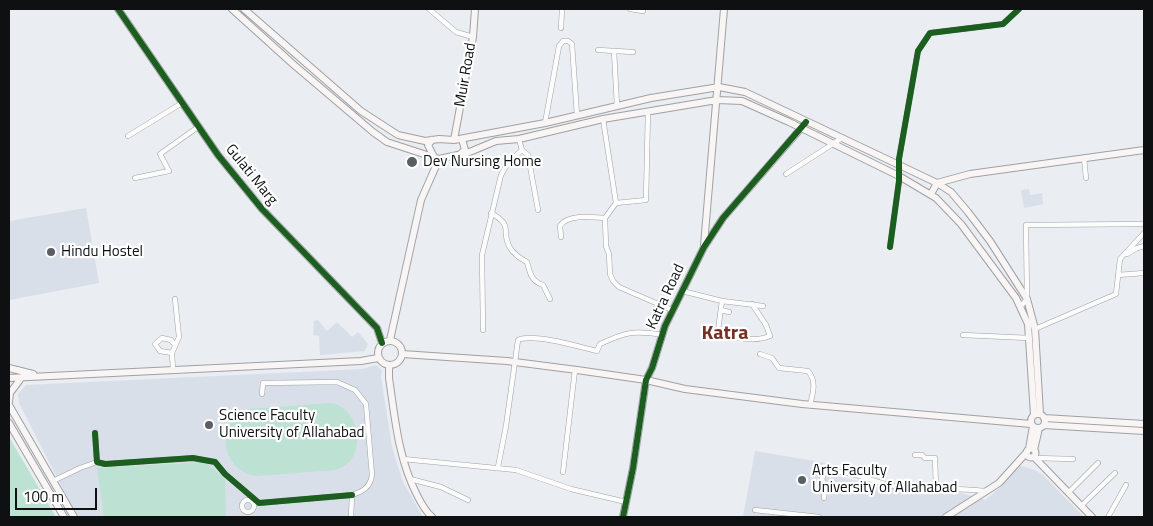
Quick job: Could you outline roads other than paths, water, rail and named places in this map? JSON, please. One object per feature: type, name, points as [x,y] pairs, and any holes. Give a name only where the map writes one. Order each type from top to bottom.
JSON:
[{"type":"main road","name":"Gulati Marg","points":[[118,9],[218,155],[262,209],[377,328],[382,343]]},
{"type":"main road","points":[[232,9],[373,132],[387,142],[436,158],[460,154],[496,141],[519,139],[603,119],[717,100],[742,101],[899,176],[931,194],[961,224],[1016,298],[1028,324],[1037,421]]},
{"type":"main road","points":[[244,9],[361,110],[398,135],[425,141],[462,139],[577,116],[651,98],[718,87],[744,92],[937,183],[952,192],[968,212],[1027,299],[1035,329],[1037,421],[1031,454]]},
{"type":"main road","name":"Muir Road","points":[[454,140],[473,37],[475,9]]},
{"type":"main road","points":[[704,247],[724,9]]},
{"type":"main road","name":"Katra Road","points":[[623,517],[633,468],[646,380],[672,310],[704,247],[723,218],[806,122]]},
{"type":"main road","points":[[460,154],[465,150],[462,139]]},
{"type":"main road","points":[[432,140],[428,145],[436,158]]},
{"type":"main road","points":[[931,194],[937,183],[970,174],[1144,150]]},
{"type":"main road","points":[[390,340],[421,200],[436,158]]},
{"type":"main road","points":[[390,340],[399,345],[402,354],[398,363],[389,366],[382,364],[378,358],[378,350],[382,343],[390,340]]},
{"type":"main road","points":[[402,354],[514,362],[646,380],[685,389],[810,405],[1015,422],[1144,424]]},
{"type":"main road","points":[[9,378],[378,358]]},
{"type":"main road","points":[[389,366],[389,378],[402,459],[409,479],[426,512],[432,517]]},
{"type":"main road","points":[[9,368],[41,376]]},
{"type":"main road","points":[[22,377],[10,393],[9,404],[74,517]]},
{"type":"main road","points":[[1037,421],[1144,431]]},
{"type":"main road","points":[[9,423],[64,517]]},
{"type":"main road","points":[[946,517],[999,483],[1017,461],[1031,454]]},
{"type":"main road","points":[[1031,454],[1092,517]]},
{"type":"street","points":[[429,9],[456,32],[473,37]]},
{"type":"street","points":[[561,28],[562,9]]},
{"type":"street","points":[[630,9],[642,11]]},
{"type":"street","points":[[890,247],[899,176],[898,165],[918,51],[930,33],[1004,24],[1019,9]]},
{"type":"street","points":[[544,123],[559,46],[562,41],[568,41],[572,44],[577,116]]},
{"type":"street","points":[[598,50],[633,52]]},
{"type":"street","points":[[614,50],[617,106]]},
{"type":"street","points":[[128,136],[182,103]]},
{"type":"street","points":[[648,111],[646,200],[616,204],[605,218],[606,246],[609,254],[610,274],[613,282],[618,287],[672,310]]},
{"type":"street","points":[[603,119],[616,204]]},
{"type":"street","points":[[135,178],[169,171],[160,154],[198,127]]},
{"type":"street","points":[[786,174],[834,145],[842,138]]},
{"type":"street","points":[[519,139],[522,150],[528,155],[538,210]]},
{"type":"street","points":[[483,330],[482,255],[501,175],[508,163],[522,150]]},
{"type":"street","points":[[1084,158],[1086,178]]},
{"type":"street","points":[[492,213],[502,219],[507,230],[508,245],[516,255],[527,262],[532,278],[536,283],[543,285],[550,299]]},
{"type":"street","points":[[561,237],[560,226],[564,221],[581,218],[605,218]]},
{"type":"street","points":[[1020,307],[1027,299],[1026,225],[1144,224]]},
{"type":"street","points":[[1035,329],[1116,294],[1120,259],[1144,233]]},
{"type":"street","points":[[1120,259],[1137,248],[1144,246]]},
{"type":"street","points":[[1118,275],[1144,273]]},
{"type":"street","points":[[682,291],[722,301],[763,306]]},
{"type":"street","points":[[173,370],[172,353],[179,337],[175,299]]},
{"type":"street","points":[[722,301],[718,330],[723,333],[760,340],[770,336],[766,325],[752,304]]},
{"type":"street","points":[[721,310],[729,312]]},
{"type":"street","points":[[498,467],[506,426],[518,340],[522,338],[547,340],[597,351],[600,344],[617,336],[639,331],[662,335]]},
{"type":"street","points":[[963,335],[1029,338]]},
{"type":"street","points":[[172,353],[160,351],[155,344],[162,338],[171,340],[175,345]]},
{"type":"street","points":[[760,354],[772,358],[779,368],[808,371],[813,376],[814,386],[810,405]]},
{"type":"street","points":[[563,472],[575,370]]},
{"type":"street","points":[[52,481],[97,462],[105,464],[194,458],[216,462],[225,474],[259,503],[352,495],[365,490],[371,482],[372,475],[366,404],[355,390],[337,382],[263,383],[262,394]]},
{"type":"street","points":[[95,433],[97,462]]},
{"type":"street","points":[[1031,454],[1074,459]]},
{"type":"street","points":[[916,455],[922,455],[925,458],[935,458],[936,488]]},
{"type":"street","points":[[402,459],[516,470],[571,489],[626,502]]},
{"type":"street","points":[[1068,493],[1098,464]]},
{"type":"street","points":[[824,498],[825,489],[822,478],[825,473],[831,472],[858,476],[898,487],[986,491]]},
{"type":"street","points":[[1081,506],[1115,473]]},
{"type":"street","points":[[409,479],[441,487],[468,500]]},
{"type":"street","points":[[1108,517],[1126,485]]},
{"type":"street","points":[[351,517],[352,495]]},
{"type":"street","points":[[755,510],[818,517]]},
{"type":"place","name":"Dev Nursing Home","points":[[412,162]]},
{"type":"place","name":"Hindu Hostel","points":[[51,252]]},
{"type":"place","name":"Science Faculty University of Allahabad","points":[[209,425]]},
{"type":"place","name":"Arts Faculty University of Allahabad","points":[[802,480]]},
{"type":"district","name":"Katra","points":[[725,334]]}]
